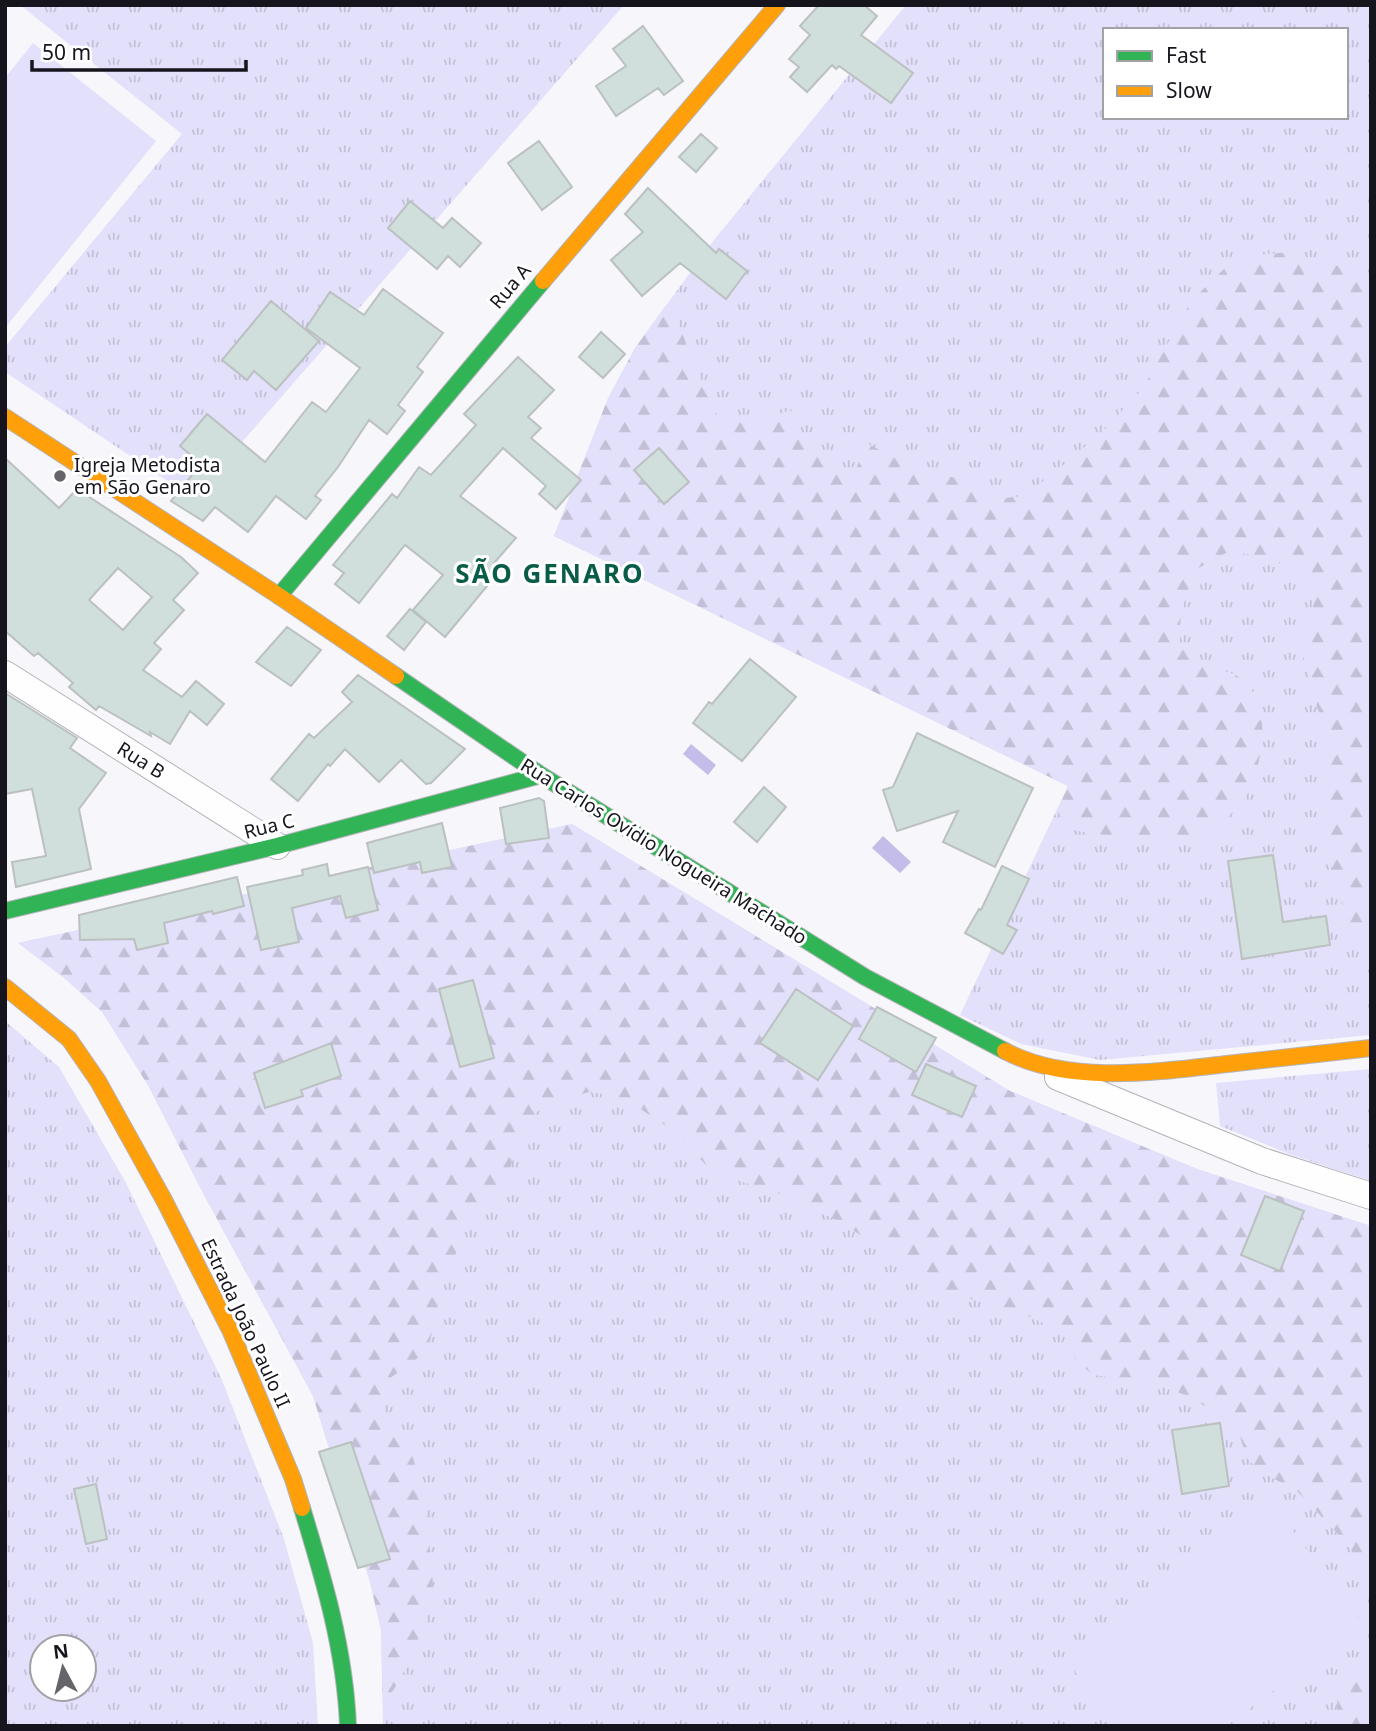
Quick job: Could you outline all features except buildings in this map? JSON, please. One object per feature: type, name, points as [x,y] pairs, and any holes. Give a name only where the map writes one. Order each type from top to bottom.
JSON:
[{"type":"street","name":"Rua A","points":[[279,596],[666,133],[777,5]]},
{"type":"street","name":"Rua Carlos Ovídio Nogueira Machado","points":[[5,417],[279,596],[541,775],[864,977],[1059,1078],[1262,1161],[1371,1196]]},
{"type":"street","name":"Rua B","points":[[5,674],[277,846]]},
{"type":"street","name":"Rua C","points":[[5,911],[277,846],[541,775]]},
{"type":"street","name":"Estrada João Paulo II","points":[[5,987],[69,1038],[99,1081],[164,1200],[231,1332],[293,1479],[317,1557],[339,1639],[348,1726]]},
{"type":"street","points":[[1022,1060],[1084,1072],[1135,1074],[1371,1048]]},
{"type":"green space","points":[[20,5],[624,5],[193,498],[5,372],[5,347],[182,134]]},
{"type":"green space","points":[[906,5],[1371,5],[1371,1035],[1100,1060],[1021,1044],[960,1015],[1068,786],[554,536],[608,399],[635,348],[714,240]]},
{"type":"green space","points":[[33,43],[156,141],[5,328],[5,78]]},
{"type":"green space","points":[[1292,252],[1319,263],[1345,267],[1371,281],[1371,952],[1358,944],[1333,878],[1324,817],[1326,737],[1322,717],[1317,708],[1314,686],[1303,662],[1304,640],[1312,619],[1314,598],[1308,575],[1295,566],[1270,562],[1249,554],[1226,553],[1195,570],[1181,618],[1181,649],[1205,663],[1236,675],[1250,688],[1262,717],[1261,751],[1246,797],[1222,822],[1216,834],[1197,842],[1174,843],[1074,830],[1057,811],[1068,786],[554,536],[608,398],[635,348],[666,305],[681,328],[690,356],[721,424],[765,420],[790,410],[807,441],[825,463],[855,473],[865,442],[902,462],[968,482],[998,499],[1021,496],[1049,477],[1102,432],[1143,388],[1191,301],[1226,267],[1265,254]]},
{"type":"green space","points":[[572,824],[1010,1091],[1197,1169],[1371,1226],[1371,1726],[383,1726],[381,1630],[370,1582],[313,1396],[149,1087],[108,1017],[63,977],[18,943]]},
{"type":"green space","points":[[572,824],[1010,1091],[1197,1169],[1371,1226],[1371,1580],[1358,1558],[1297,1491],[1259,1471],[1247,1458],[1239,1434],[1222,1416],[1187,1396],[1156,1383],[1093,1375],[1075,1359],[1066,1334],[1026,1315],[943,1291],[920,1277],[897,1257],[834,1219],[790,1197],[730,1178],[706,1165],[675,1132],[636,1106],[611,1095],[589,1092],[555,1102],[533,1114],[521,1126],[510,1170],[499,1182],[481,1192],[445,1280],[430,1341],[419,1357],[389,1379],[382,1399],[385,1414],[400,1430],[409,1446],[425,1495],[433,1584],[426,1621],[402,1676],[383,1707],[381,1630],[370,1582],[313,1396],[149,1087],[102,1012],[63,977],[18,943]]},
{"type":"green space","points":[[5,1021],[59,1067],[126,1183],[222,1380],[284,1539],[313,1643],[318,1726],[5,1726]]},
{"type":"green space","points":[[1371,1069],[1371,1181],[1292,1155],[1220,1126],[1216,1083]]},
{"type":"green space","points":[[1272,1503],[1363,1624],[1226,1726],[1116,1726],[1065,1658]]},
{"type":"green space","points":[[1371,1651],[1371,1726],[1336,1726],[1338,1688],[1344,1674]]},
{"type":"shaded area","points":[[691,744],[716,765],[708,775],[683,754]]},
{"type":"shaded area","points":[[883,836],[911,862],[900,873],[872,848]]},
{"type":"traffic: fast","points":[[279,596],[543,281]]},
{"type":"traffic: fast","points":[[396,676],[541,775],[865,977],[1005,1051]]},
{"type":"traffic: fast","points":[[5,911],[277,846],[541,775]]},
{"type":"traffic: fast","points":[[302,1508],[338,1643],[348,1726]]},
{"type":"traffic: slow","points":[[543,281],[777,5]]},
{"type":"traffic: slow","points":[[5,417],[396,676]]},
{"type":"traffic: slow","points":[[5,987],[69,1039],[98,1081],[164,1200],[231,1332],[293,1479],[302,1508]]},
{"type":"traffic: slow","points":[[1005,1051],[1030,1062],[1057,1068],[1114,1073],[1172,1070],[1371,1048]]},
{"type":"place","name":"Igreja Metodista em São Genaro","points":[[60,476]]},
{"type":"district","name":"SÃO GENARO","points":[[550,574]]}]
